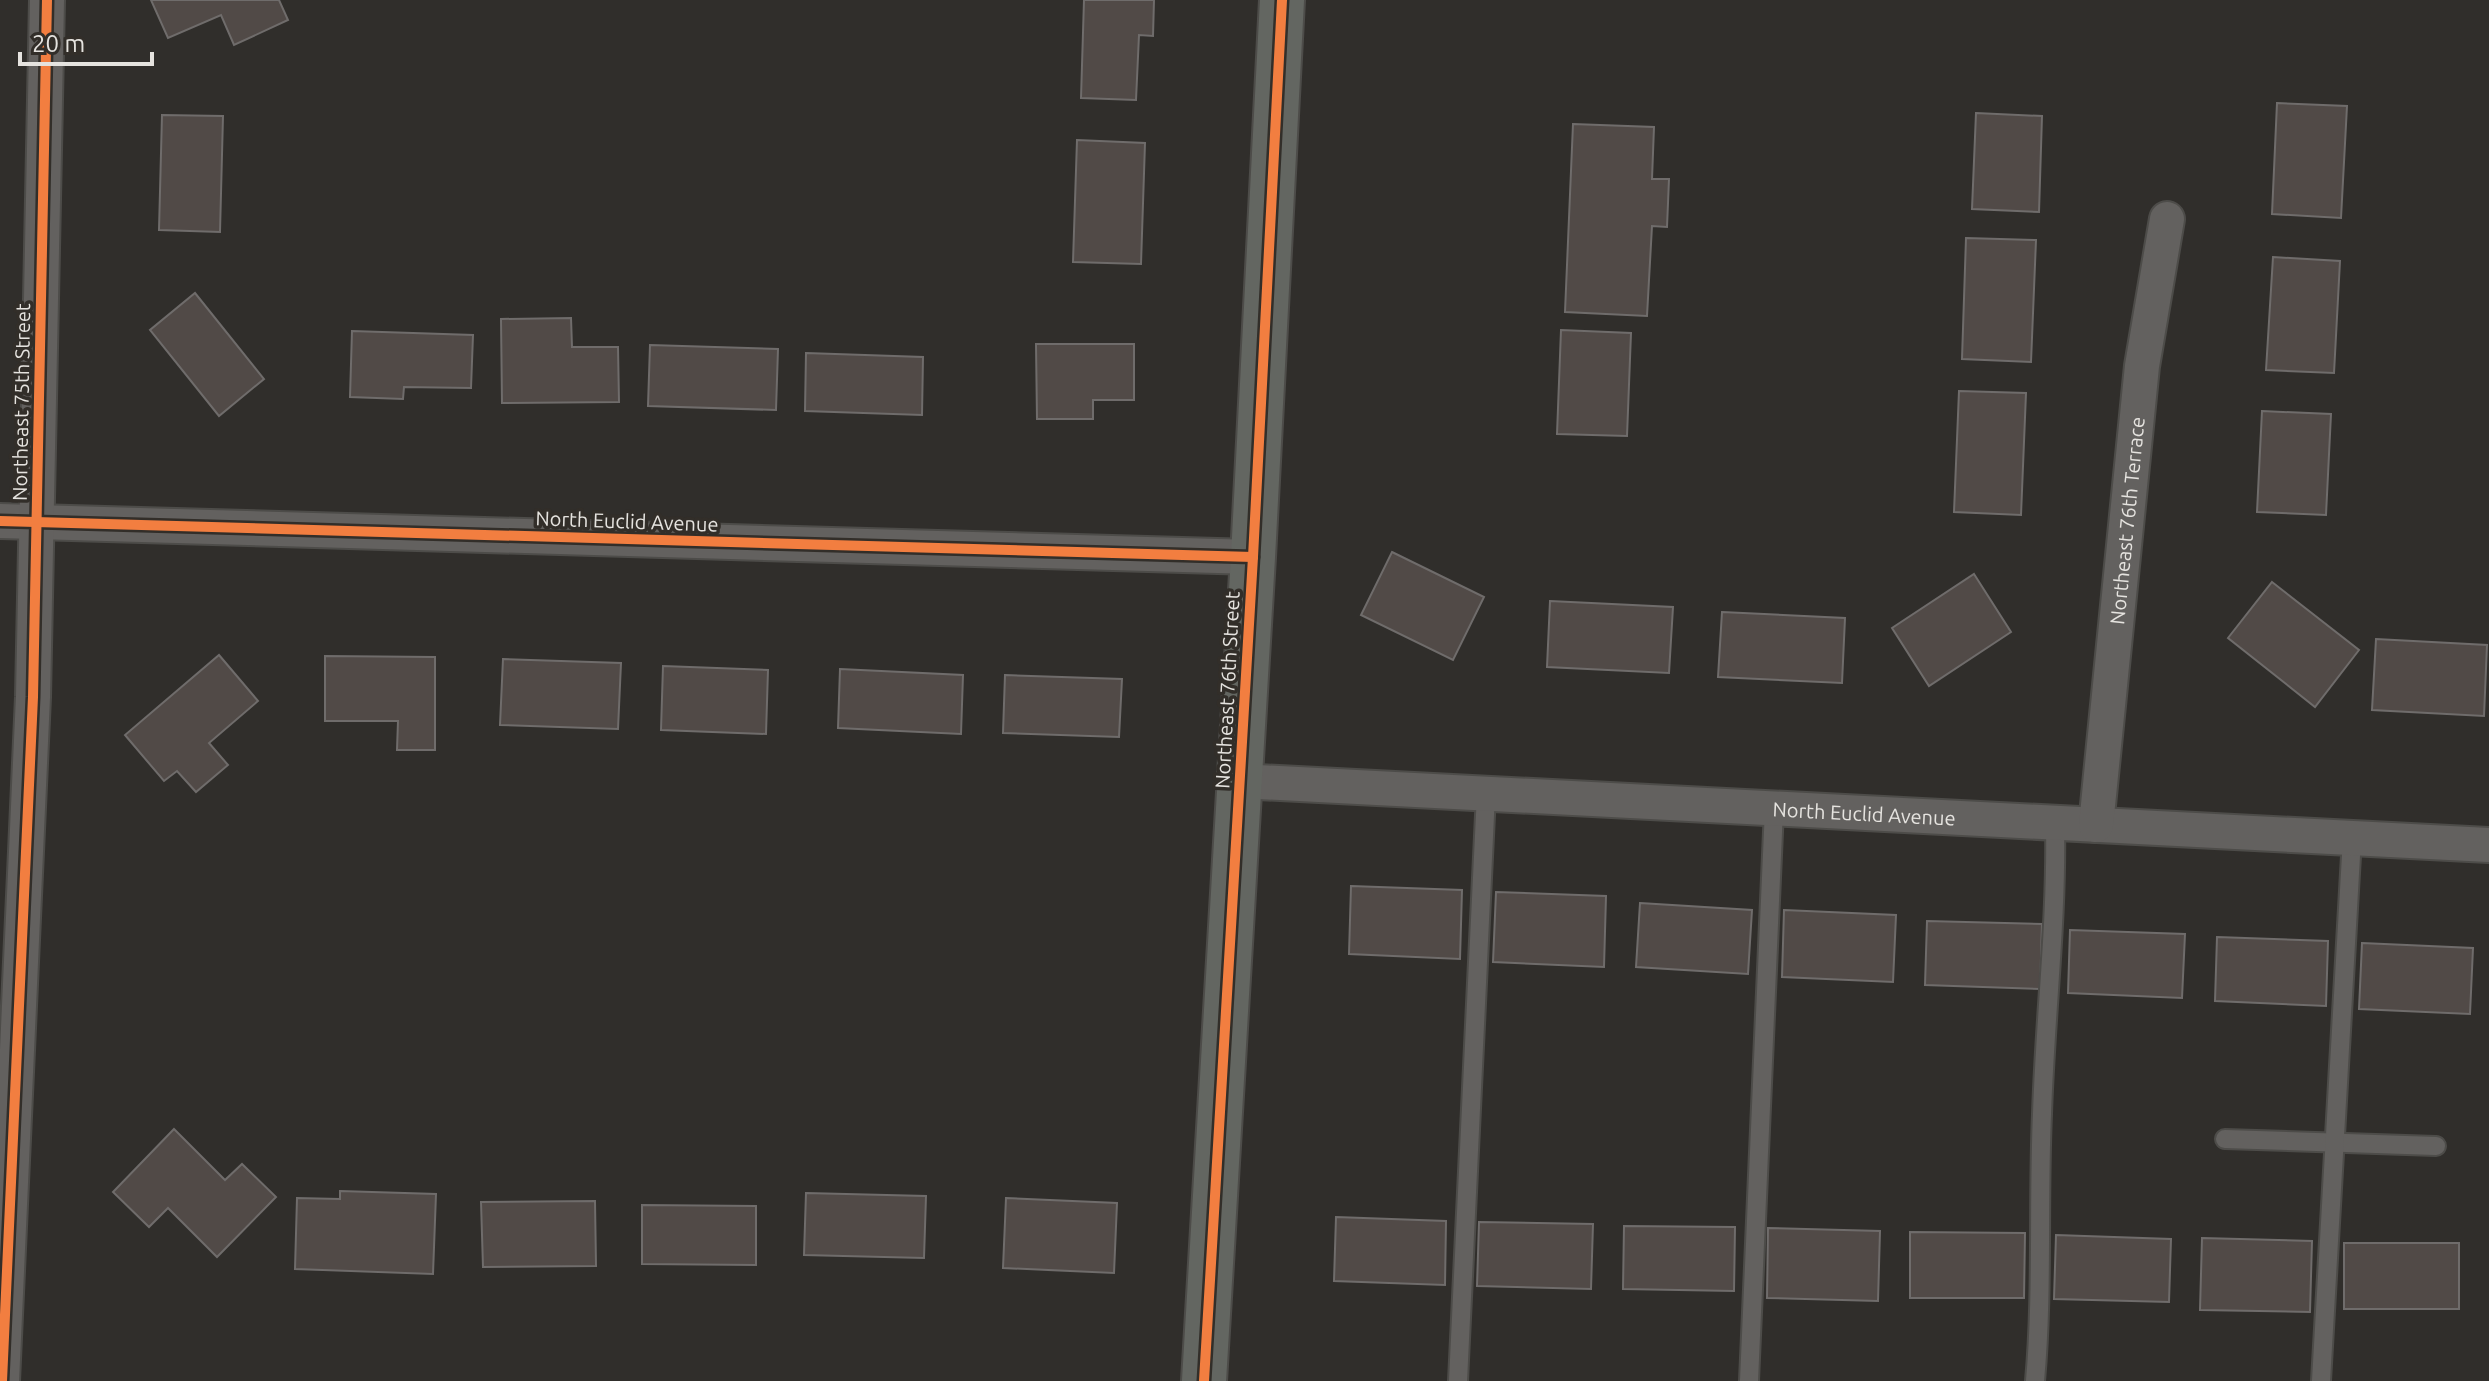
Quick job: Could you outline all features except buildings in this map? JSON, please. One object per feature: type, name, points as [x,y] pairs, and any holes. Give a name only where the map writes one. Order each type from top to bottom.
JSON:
[{"type":"street","name":"Northeast 75th Street","points":[[2,1381],[32,713],[47,0]]},
{"type":"street","name":"Northeast 76th Street","points":[[1204,1381],[1253,557],[1282,0]]},
{"type":"street","name":"Northeast 76th Terrace","points":[[2096,825],[2142,366],[2167,219]]},
{"type":"street","name":"North Euclid Avenue","points":[[0,521],[1253,557]]},
{"type":"street","name":"North Euclid Avenue","points":[[1239,781],[2489,845]]},
{"type":"lane","points":[[1458,1381],[1486,794]]},
{"type":"lane","points":[[1749,1381],[1774,809]]},
{"type":"lane","points":[[2035,1381],[2039,1339],[2042,1113],[2057,884],[2055,824]]},
{"type":"lane","points":[[2321,1381],[2352,838]]},
{"type":"lane","points":[[2225,1139],[2436,1146]]},
{"type":"cycle path","points":[[2,1381],[33,697],[47,0]]},
{"type":"cycle path","points":[[1204,1381],[1253,557],[1282,0]]},
{"type":"cycle path","points":[[0,521],[1253,557]]}]
